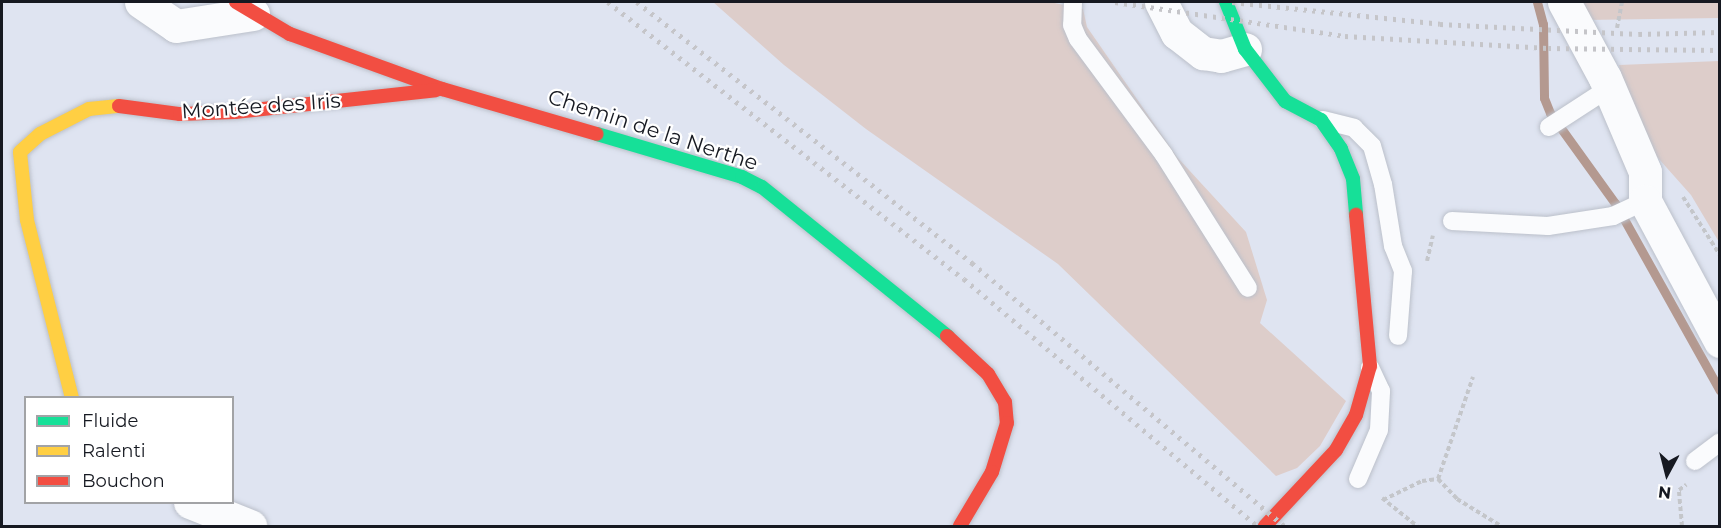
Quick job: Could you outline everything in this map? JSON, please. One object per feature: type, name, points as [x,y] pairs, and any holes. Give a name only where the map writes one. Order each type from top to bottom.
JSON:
[{"type":"street","points":[[141,2],[176,26],[244,8]]},
{"type":"street","points":[[1161,2],[1177,33],[1203,53],[1221,57],[1245,49]]},
{"type":"street","points":[[1226,2],[1245,49],[1285,101],[1321,120],[1341,148],[1353,179],[1370,366],[1356,415],[1336,450],[1265,526]]},
{"type":"street","points":[[1564,2],[1609,88],[1645,172],[1628,209],[1719,340]]},
{"type":"street","name":"Chemin de la Nerthe","points":[[244,8],[290,34],[442,89],[742,177],[762,188],[965,351],[988,374],[1005,402],[1007,423],[992,472],[960,526]]},
{"type":"street","name":"Montée des Iris","points":[[71,396],[27,220],[20,152],[39,134],[89,109],[108,107],[180,114],[235,112],[442,89]]},
{"type":"street","points":[[195,504],[250,526]]},
{"type":"lane","points":[[1073,2],[1072,25],[1078,39],[1164,155],[1248,288]]},
{"type":"lane","points":[[1549,127],[1609,88]]},
{"type":"lane","points":[[1321,120],[1354,128],[1372,146],[1383,184],[1393,246],[1403,271],[1398,336]]},
{"type":"lane","points":[[1452,221],[1548,226],[1628,209]]},
{"type":"lane","points":[[1358,479],[1379,430],[1381,391],[1370,366]]},
{"type":"lane","points":[[1695,461],[1719,442]]},
{"type":"path","points":[[1403,271],[1426,266],[1434,230],[1452,221]]},
{"type":"path","points":[[1383,500],[1438,478],[1473,377]]},
{"type":"path","points":[[1438,478],[1457,500],[1501,526]]},
{"type":"path","points":[[1358,479],[1417,526]]},
{"type":"shaded area","points":[[713,2],[1050,2],[1083,9],[1087,27],[1177,157],[1246,232],[1267,300],[1260,323],[1346,401],[1320,446],[1297,468],[1276,476],[1058,264],[866,129],[784,65]]},
{"type":"shaded area","points":[[1579,2],[1719,2],[1719,18],[1586,20]]},
{"type":"shaded area","points":[[1719,61],[1719,242],[1691,195],[1650,149],[1628,103],[1619,65]]},
{"type":"waterway","points":[[1537,2],[1543,24],[1544,98],[1550,113],[1615,203],[1720,391]]},
{"type":"railway","points":[[608,2],[964,279],[1257,526]]},
{"type":"railway","points":[[637,2],[972,263],[1284,526]]},
{"type":"railway","points":[[1115,2],[1345,36],[1548,48],[1720,50]]},
{"type":"railway","points":[[1232,2],[1440,24],[1639,34],[1720,32]]},
{"type":"traffic: fast","points":[[1226,2],[1245,49],[1285,101],[1321,120],[1341,149],[1353,179],[1356,215]]},
{"type":"traffic: fast","points":[[597,134],[742,177],[762,187],[947,336]]},
{"type":"traffic: slow","points":[[71,396],[27,220],[20,152],[40,134],[89,109],[119,106]]},
{"type":"traffic: jam","points":[[236,2],[290,34],[442,89],[597,134]]},
{"type":"traffic: jam","points":[[119,106],[180,114],[235,112],[436,90]]},
{"type":"traffic: jam","points":[[1265,526],[1336,450],[1356,415],[1370,366],[1356,215]]},
{"type":"traffic: jam","points":[[947,336],[988,374],[1005,402],[1007,423],[992,472],[960,526]]}]
